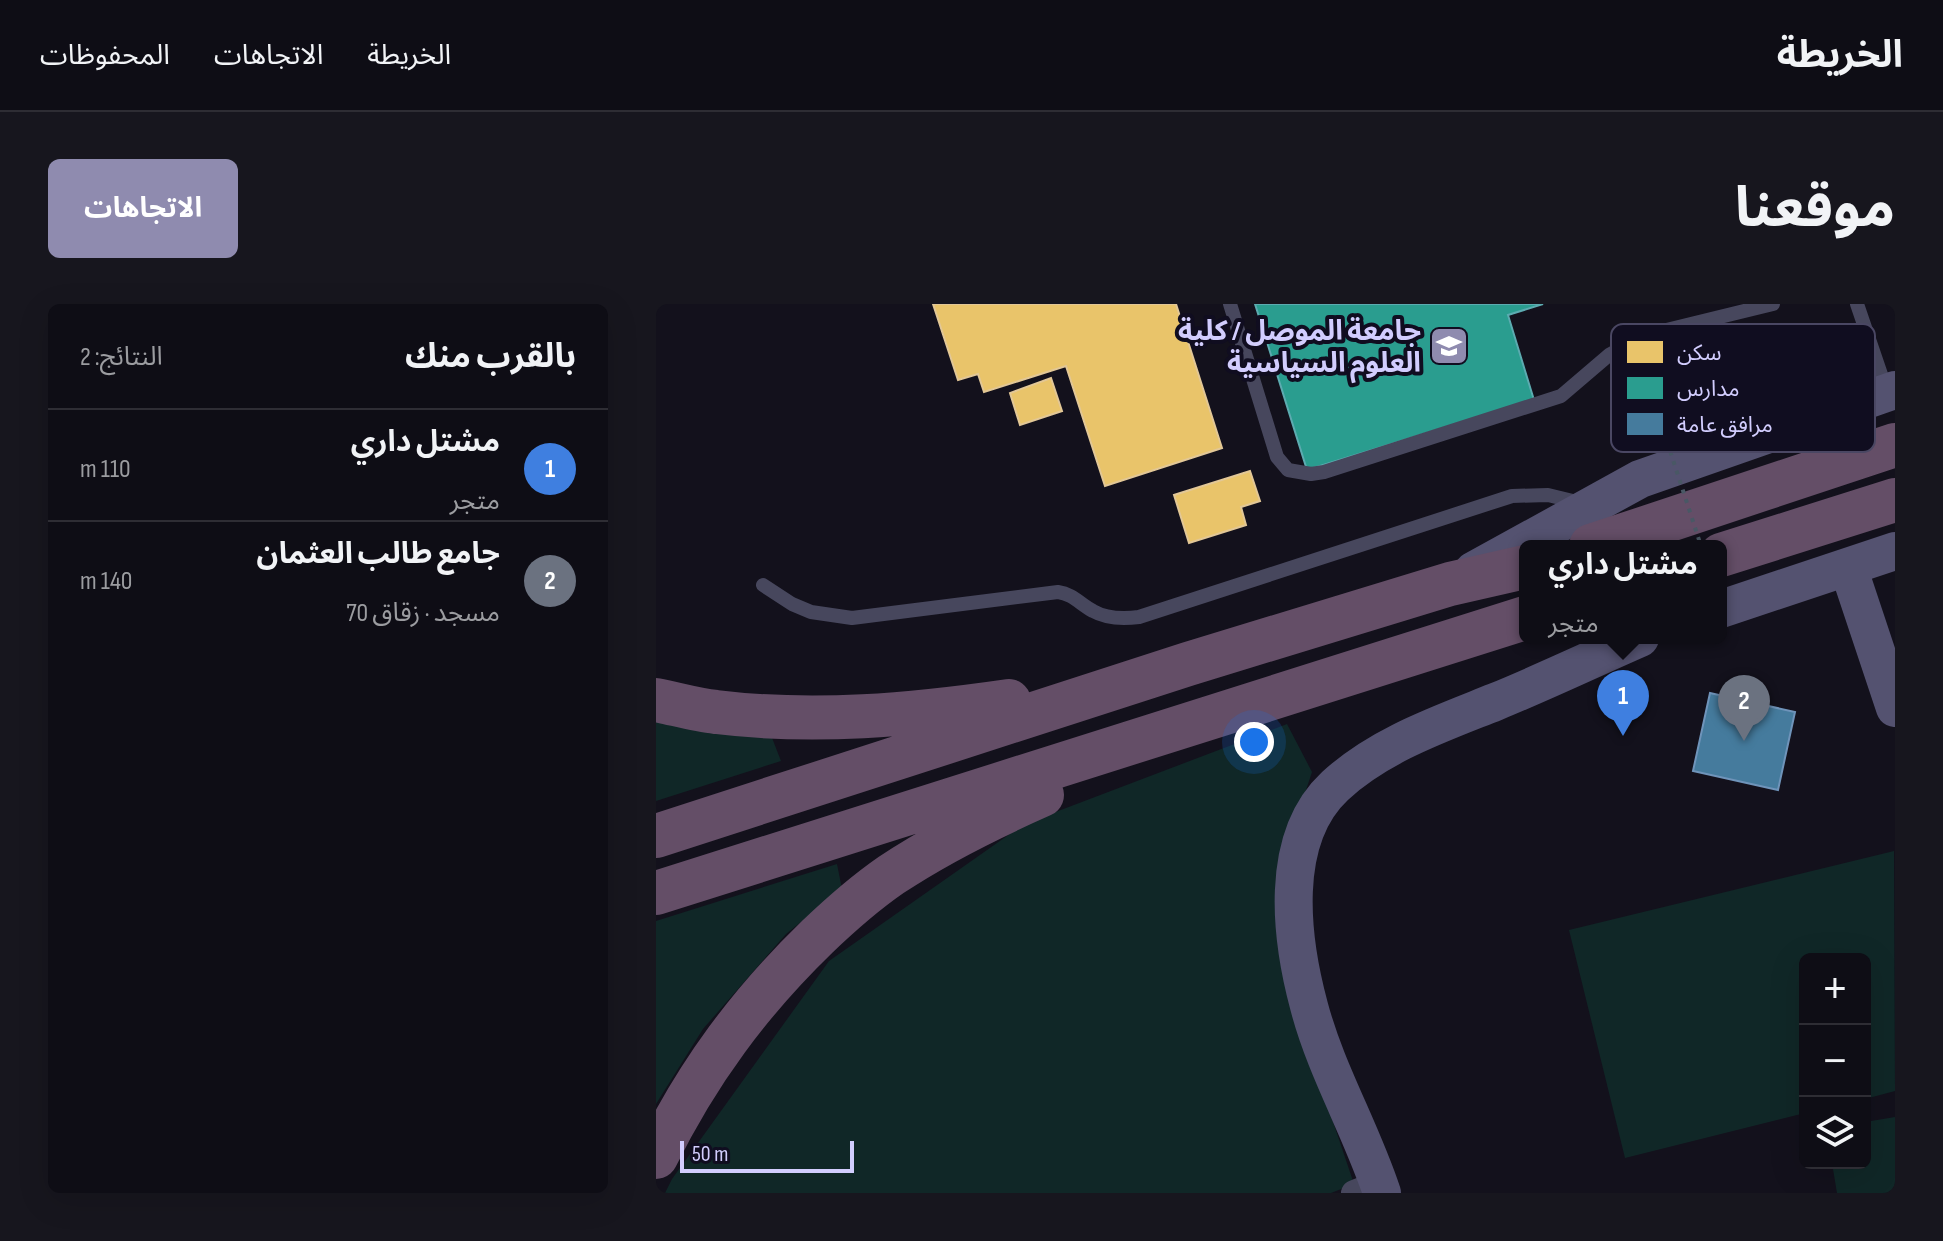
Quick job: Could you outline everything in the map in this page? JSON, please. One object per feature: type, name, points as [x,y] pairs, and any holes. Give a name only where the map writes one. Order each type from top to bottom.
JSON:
[{"type":"highway","points":[[1875,450],[1895,445]]},
{"type":"highway","points":[[1590,526],[1869,452]]},
{"type":"highway","points":[[1727,553],[1895,500]]},
{"type":"highway","points":[[656,836],[1188,664],[1450,584],[1519,568]]},
{"type":"highway","points":[[656,893],[1519,620]]},
{"type":"highway","points":[[656,700],[714,712],[780,717],[906,715],[1024,698],[1188,664]]},
{"type":"highway","points":[[656,1157],[703,1072],[745,1013],[789,964],[889,876],[945,842],[1009,810],[1226,713]]},
{"type":"street","points":[[1556,540],[1590,526],[1640,479],[1718,452]]},
{"type":"street","points":[[1727,607],[1895,551]]},
{"type":"street","points":[[1450,584],[1519,555]]},
{"type":"street","points":[[1848,567],[1895,708]]},
{"type":"street","points":[[1372,1190],[1318,1039],[1301,976],[1293,889],[1308,826],[1332,789],[1383,751],[1626,644]]},
{"type":"lane","points":[[1230,304],[1277,457],[1288,470],[1311,474],[1561,396],[1611,354]]},
{"type":"lane","points":[[1691,324],[1773,304]]},
{"type":"lane","points":[[1857,304],[1865,324]]},
{"type":"lane","points":[[1875,351],[1891,392]]},
{"type":"lane","points":[[763,585],[792,604],[831,617],[872,616],[1058,592],[1077,598],[1102,616],[1127,619],[1512,496],[1548,495],[1590,526]]},
{"type":"path","points":[[1670,452],[1699,540]]},
{"type":"green space","points":[[656,720],[769,730],[781,761],[656,801]]},
{"type":"green space","points":[[1287,724],[1312,772],[1287,847],[1285,979],[1354,1184],[1331,1193],[665,1193],[829,961],[1024,824]]},
{"type":"green space","points":[[1894,851],[1895,1091],[1871,1097],[1871,953],[1799,953],[1799,1114],[1625,1158],[1569,930]]},
{"type":"green space","points":[[837,864],[842,889],[786,934],[703,1029],[656,1104],[656,921]]},
{"type":"green space","points":[[1895,1117],[1895,1193],[1837,1193],[1833,1169],[1871,1169],[1871,1121]]},
{"type":"building: سكن","points":[[933,304],[1176,304],[1222,448],[1105,486],[1066,366],[984,392],[978,374],[958,380]]},
{"type":"building: سكن","points":[[1051,378],[1062,411],[1020,425],[1010,393]]},
{"type":"building: سكن","points":[[1250,471],[1260,501],[1241,507],[1246,525],[1189,543],[1174,495]]},
{"type":"building: مدارس","points":[[1255,304],[1543,304],[1508,315],[1534,400],[1307,470]]},
{"type":"building: مرافق عامة","points":[[1710,693],[1795,712],[1778,790],[1693,771]]},
{"type":"place","name":"جامعة الموصل / كلية العلوم السياسية","points":[[1449,346]]},
{"type":"place","name":"مشتل داري","points":[[1623,736]]},
{"type":"place","name":"جامع طالب العثمان","points":[[1744,741]]}]
